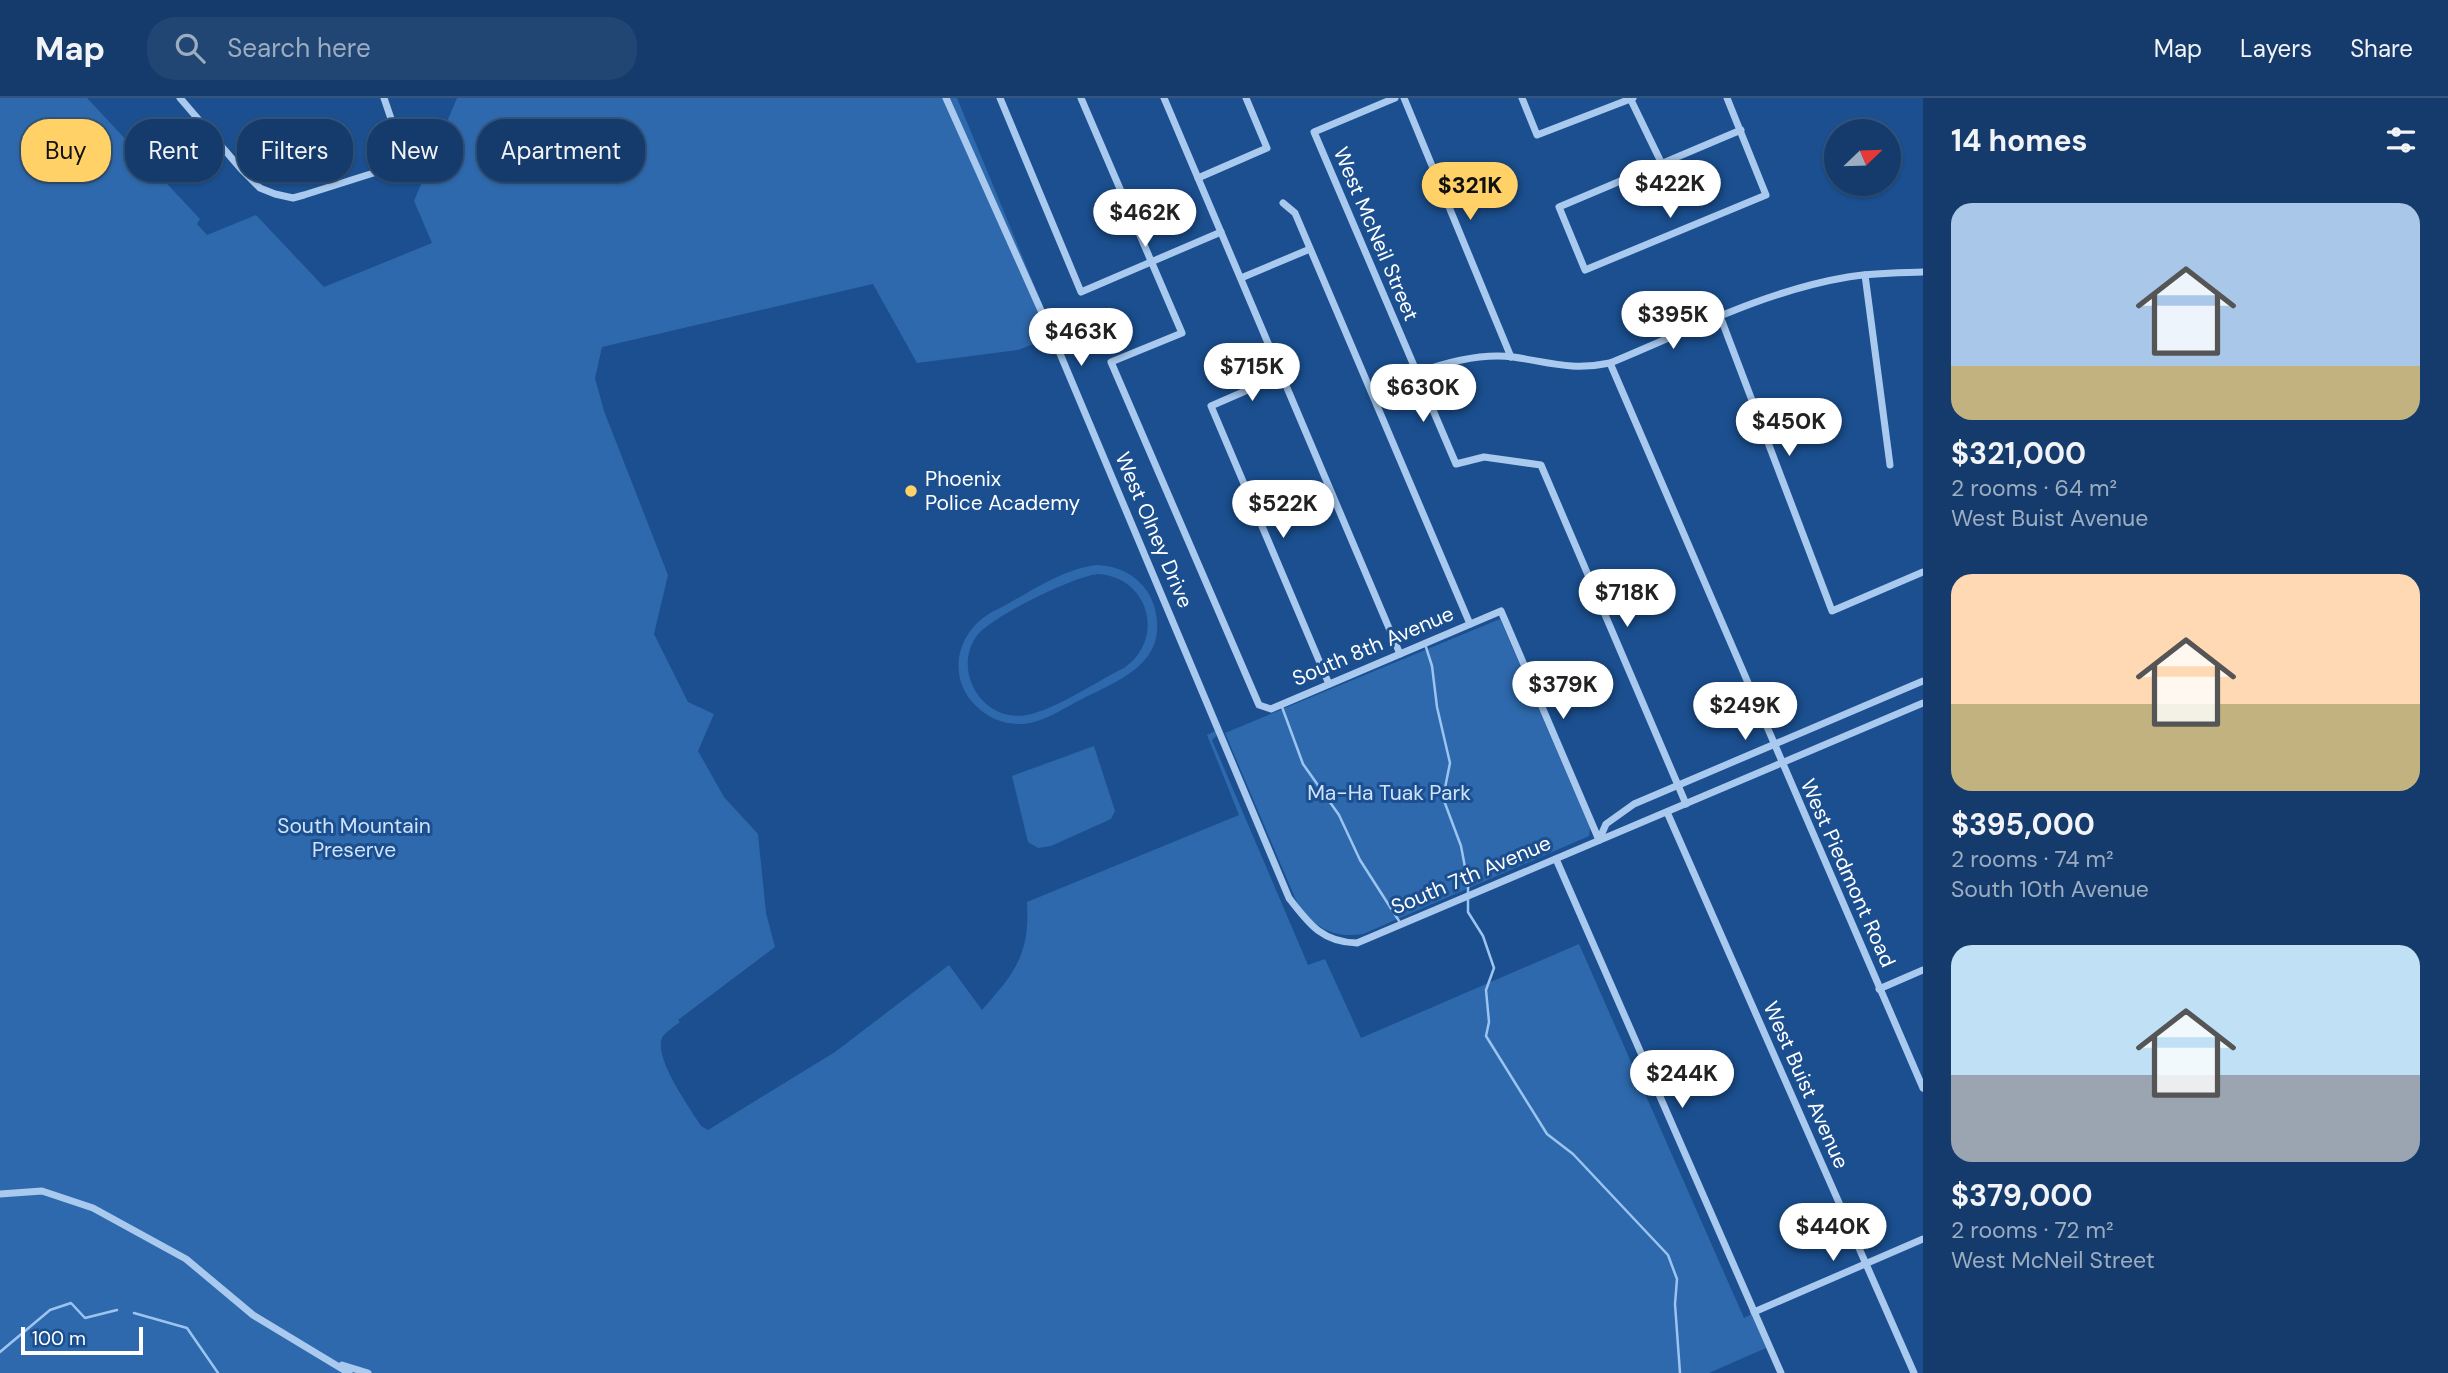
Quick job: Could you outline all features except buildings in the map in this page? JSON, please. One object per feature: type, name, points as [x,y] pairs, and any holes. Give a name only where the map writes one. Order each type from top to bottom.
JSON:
[{"type":"street","points":[[180,98],[260,188],[293,198],[402,164],[401,148],[384,98]]},
{"type":"street","name":"West Olney Drive","points":[[946,98],[1056,344],[1289,898],[1315,931],[1338,943],[1357,943]]},
{"type":"street","points":[[1000,98],[1081,292],[1221,232]]},
{"type":"street","points":[[1081,98],[1152,262]]},
{"type":"street","points":[[1164,98],[1400,654]]},
{"type":"street","points":[[1198,178],[1267,148],[1246,98]]},
{"type":"street","name":"West McNeil Street","points":[[1395,98],[1314,132],[1455,464],[1484,457],[1541,465],[1679,786]]},
{"type":"street","points":[[1404,98],[1511,357]]},
{"type":"street","points":[[1522,98],[1537,135],[1631,98],[1661,162]]},
{"type":"street","points":[[1727,98],[1741,130],[1766,195],[1585,270],[1559,206],[1741,130]]},
{"type":"street","points":[[1283,203],[1295,213],[1470,624]]},
{"type":"street","points":[[1241,278],[1310,249]]},
{"type":"street","name":"South 8th Avenue","points":[[1152,262],[1182,333],[1111,362],[1259,705],[1271,709],[1501,611],[1599,840]]},
{"type":"street","points":[[1416,373],[1462,360],[1511,357],[1574,368],[1610,363],[1720,316],[1801,287],[1865,275],[1923,272]]},
{"type":"street","points":[[1865,275],[1890,465]]},
{"type":"street","points":[[1720,316],[1832,611],[1923,572]]},
{"type":"street","name":"West Piedmont Road","points":[[1610,363],[1773,746],[1923,1088]]},
{"type":"street","points":[[1282,375],[1211,406],[1329,684]]},
{"type":"street","name":"South 7th Avenue","points":[[1599,840],[1606,824],[1616,814],[1923,681]]},
{"type":"street","name":"South 7th Avenue","points":[[1357,943],[1923,703]]},
{"type":"street","points":[[1679,786],[1686,804]]},
{"type":"street","name":"West Buist Avenue","points":[[1667,812],[1914,1373]]},
{"type":"street","points":[[1556,859],[1781,1373]]},
{"type":"street","points":[[1879,989],[1923,970]]},
{"type":"street","points":[[0,1194],[43,1191],[93,1208],[186,1259],[253,1315],[341,1365],[368,1373]]},
{"type":"street","points":[[1754,1312],[1923,1239]]},
{"type":"street","points":[[341,1365],[349,1373]]},
{"type":"green space","name":"South Mountain Preserve","points":[[0,98],[87,98],[107,119],[21,119],[21,182],[111,182],[111,124],[125,139],[125,182],[165,182],[200,219],[197,224],[207,235],[256,215],[324,287],[432,243],[414,201],[422,182],[463,182],[463,119],[448,119],[457,98],[957,98],[1219,733],[1212,740],[1308,965],[1325,959],[1361,1038],[1579,944],[1744,1318],[1752,1314],[1766,1348],[1709,1373],[0,1373]],"holes":[[[873,284],[917,363],[1018,350],[1034,344],[1046,330],[1215,731],[1207,735],[1239,815],[1027,902],[1026,936],[1018,962],[982,1010],[949,965],[835,1052],[708,1130],[701,1126],[667,1068],[662,1056],[663,1036],[680,1022],[678,1020],[775,947],[766,913],[758,834],[724,797],[698,751],[714,714],[688,702],[654,634],[668,575],[604,411],[595,378],[602,347]]]},
{"type":"green space","points":[[1084,567],[1112,567],[1131,576],[1147,591],[1157,617],[1152,650],[1144,661],[1121,679],[1039,721],[1011,723],[986,714],[966,694],[960,680],[960,653],[973,628],[983,618],[1033,590]],"holes":[[[1098,574],[1115,578],[1129,586],[1140,597],[1148,626],[1145,642],[1137,656],[1124,668],[1063,701],[1027,715],[1011,715],[998,711],[976,692],[970,680],[968,666],[976,637],[984,629],[1032,599],[1070,582]]]},
{"type":"green space","name":"Ma-Ha Tuak Park","points":[[1500,619],[1590,828],[1589,836],[1363,934],[1341,934],[1323,928],[1308,916],[1295,898],[1225,733]]},
{"type":"green space","points":[[1094,746],[1115,811],[1111,819],[1051,846],[1038,848],[1028,842],[1012,776]]},
{"type":"waterway","points":[[1425,644],[1432,666],[1437,707],[1450,763],[1443,798],[1461,846],[1468,883],[1468,912],[1483,936],[1494,968],[1486,990],[1489,1022],[1486,1036],[1547,1134],[1573,1154],[1668,1255],[1677,1279],[1675,1304],[1680,1373]]},
{"type":"waterway","points":[[1282,707],[1303,764],[1339,815],[1360,860],[1401,924]]},
{"type":"waterway","points":[[0,1352],[50,1310],[71,1303],[85,1318],[117,1310]]},
{"type":"waterway","points":[[134,1313],[187,1328],[218,1373]]},
{"type":"place","name":"Phoenix Police Academy","points":[[911,491]]}]
